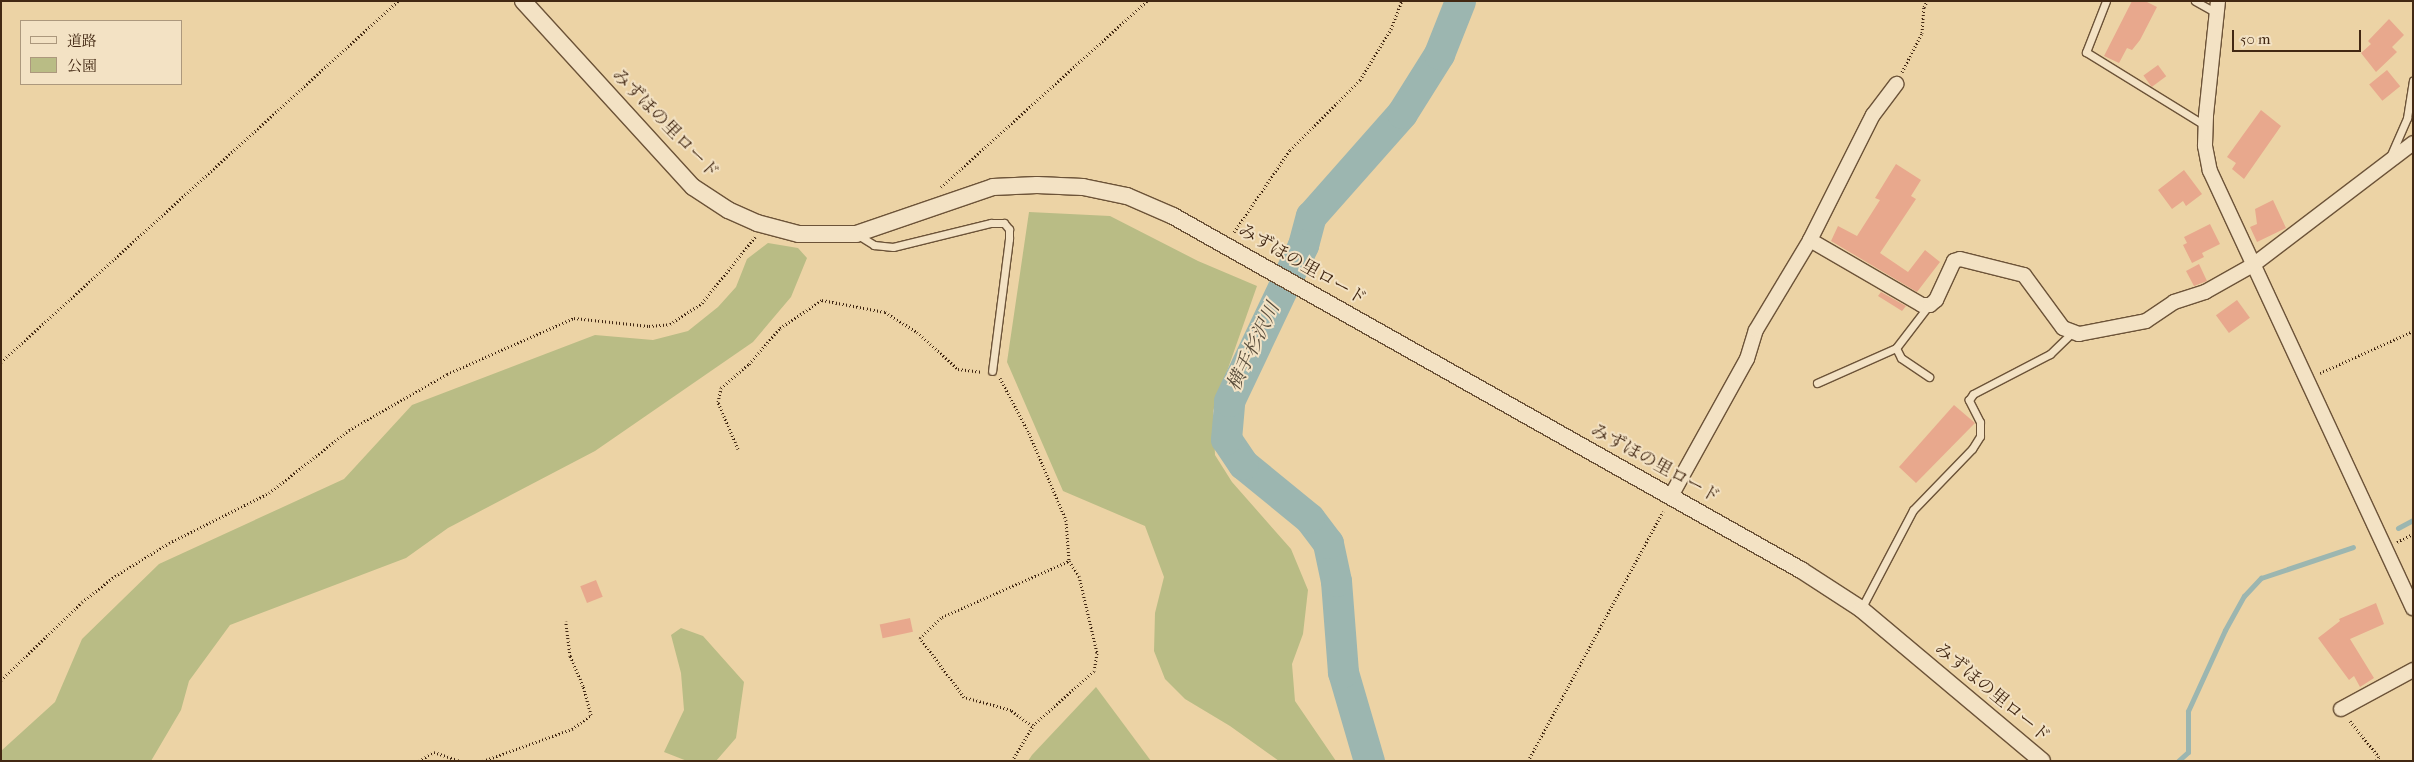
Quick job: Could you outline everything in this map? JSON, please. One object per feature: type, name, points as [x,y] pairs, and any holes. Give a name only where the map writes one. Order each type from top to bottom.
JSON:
[{"type":"street","name":"みずほの里ロード","points":[[523,1],[693,187],[728,210],[757,223],[799,234],[856,234],[993,187],[1036,185],[1083,187],[1128,196],[1226,245],[1801,570],[1861,609],[2042,761]]},
{"type":"street","points":[[2218,7],[2205,146],[2210,171],[2413,608]]},
{"type":"street","points":[[1671,496],[1747,359],[1756,330],[1810,240],[1873,115],[1896,84]]},
{"type":"street","points":[[1810,240],[1922,305],[1930,305],[1942,289],[1954,261],[1960,259],[2024,275],[2062,328],[2071,334],[2146,321],[2174,302],[2205,292],[2253,265],[2386,167],[2413,143]]},
{"type":"street","points":[[2340,709],[2413,670]]},
{"type":"lane","points":[[2106,1],[2086,52],[2206,126]]},
{"type":"lane","points":[[2195,1],[2218,7]]},
{"type":"lane","points":[[2386,167],[2407,118],[2413,80]]},
{"type":"lane","points":[[856,234],[874,245],[893,247],[991,223],[1004,223],[1009,229],[1009,239],[992,371]]},
{"type":"lane","points":[[1817,383],[1896,348],[1930,305]]},
{"type":"lane","points":[[1861,609],[1913,510],[1972,449],[1980,436],[1980,422],[1969,400],[1973,394],[2050,354],[2071,334]]},
{"type":"lane","points":[[1896,348],[1901,358],[1929,377]]},
{"type":"path","points":[[1,362],[398,1]]},
{"type":"path","points":[[939,189],[1147,1]]},
{"type":"path","points":[[1226,245],[1290,150],[1360,80],[1392,29],[1402,1]]},
{"type":"path","points":[[1896,84],[1922,33],[1924,7],[1928,1]]},
{"type":"path","points":[[1,680],[82,602],[115,576],[169,543],[269,493],[349,430],[447,374],[574,318],[649,326],[670,324],[702,303],[745,251],[754,237],[757,223]]},
{"type":"path","points":[[738,449],[718,402],[721,388],[749,364],[780,328],[822,300],[885,312],[917,332],[958,369],[976,373],[996,370],[1029,433],[1066,520],[1069,561],[1079,576],[1097,652],[1094,671],[1032,726],[1012,761]]},
{"type":"path","points":[[2306,379],[2413,331]]},
{"type":"path","points":[[1528,761],[1671,496]]},
{"type":"path","points":[[1032,726],[1011,710],[964,697],[920,638],[942,617],[1069,561]]},
{"type":"path","points":[[483,761],[572,729],[591,715],[584,686],[570,656],[566,621]]},
{"type":"path","points":[[2340,709],[2379,757],[2376,761]]},
{"type":"path","points":[[419,761],[434,752],[460,761]]},
{"type":"green space","points":[[1029,212],[1110,216],[1198,261],[1257,286],[1213,411],[1215,455],[1232,482],[1291,549],[1308,590],[1303,634],[1292,664],[1295,701],[1336,761],[1279,761],[1230,726],[1185,699],[1165,679],[1154,651],[1155,613],[1164,577],[1145,526],[1063,491],[1007,362]]},
{"type":"green space","points":[[768,243],[798,248],[807,258],[791,297],[753,342],[595,451],[448,528],[406,558],[230,625],[189,681],[181,710],[151,761],[1,761],[1,751],[55,702],[82,639],[159,564],[344,479],[412,405],[595,335],[653,340],[688,331],[718,307],[736,287],[747,259]]},
{"type":"green space","points":[[681,628],[703,636],[744,682],[736,738],[716,761],[687,761],[664,752],[684,710],[681,673],[671,635]]},
{"type":"green space","points":[[1096,687],[1151,761],[1028,761],[1032,755]]},
{"type":"building","points":[[2132,1],[2145,1],[2157,7],[2140,40],[2132,50],[2127,48],[2119,63],[2104,56]]},
{"type":"building","points":[[2389,19],[2404,35],[2392,47],[2397,52],[2376,72],[2361,53],[2371,44],[2368,41]]},
{"type":"building","points":[[2158,65],[2166,76],[2152,87],[2143,76]]},
{"type":"building","points":[[2387,70],[2400,86],[2382,101],[2369,84]]},
{"type":"building","points":[[2261,110],[2281,126],[2244,179],[2232,169],[2236,163],[2227,157]]},
{"type":"building","points":[[1896,164],[1921,180],[1911,196],[1916,199],[1880,253],[1908,272],[1925,250],[1940,262],[1917,292],[1831,241],[1838,226],[1857,236],[1880,200],[1875,198]]},
{"type":"building","points":[[2184,170],[2202,194],[2186,206],[2183,201],[2172,209],[2158,190]]},
{"type":"building","points":[[2273,200],[2286,228],[2257,242],[2250,227],[2257,224],[2255,209]]},
{"type":"building","points":[[2210,224],[2220,244],[2202,253],[2204,257],[2192,263],[2183,245],[2187,243],[2184,237]]},
{"type":"building","points":[[2199,264],[2207,281],[2194,286],[2186,271]]},
{"type":"building","points":[[1881,292],[1906,306],[1902,311],[1878,296]]},
{"type":"building","points":[[2237,300],[2250,318],[2229,333],[2216,315]]},
{"type":"building","points":[[1954,405],[1975,423],[1916,483],[1899,467]]},
{"type":"building","points":[[596,580],[603,597],[587,603],[580,586]]},
{"type":"building","points":[[2376,603],[2384,624],[2350,639],[2374,678],[2360,687],[2354,676],[2349,680],[2318,638],[2340,621],[2339,619]]},
{"type":"building","points":[[910,618],[913,632],[883,638],[880,624]]},
{"type":"waterway","name":"横手杉沢川","points":[[1369,761],[1343,672],[1336,581],[1328,543],[1309,518],[1243,464],[1226,439],[1229,401],[1303,245],[1311,216],[1402,113],[1439,54],[1460,1]]},
{"type":"waterway","points":[[2398,528],[2413,520]]},
{"type":"waterway","points":[[2178,761],[2188,752],[2188,711],[2225,630],[2244,596],[2261,578],[2353,547]]}]
